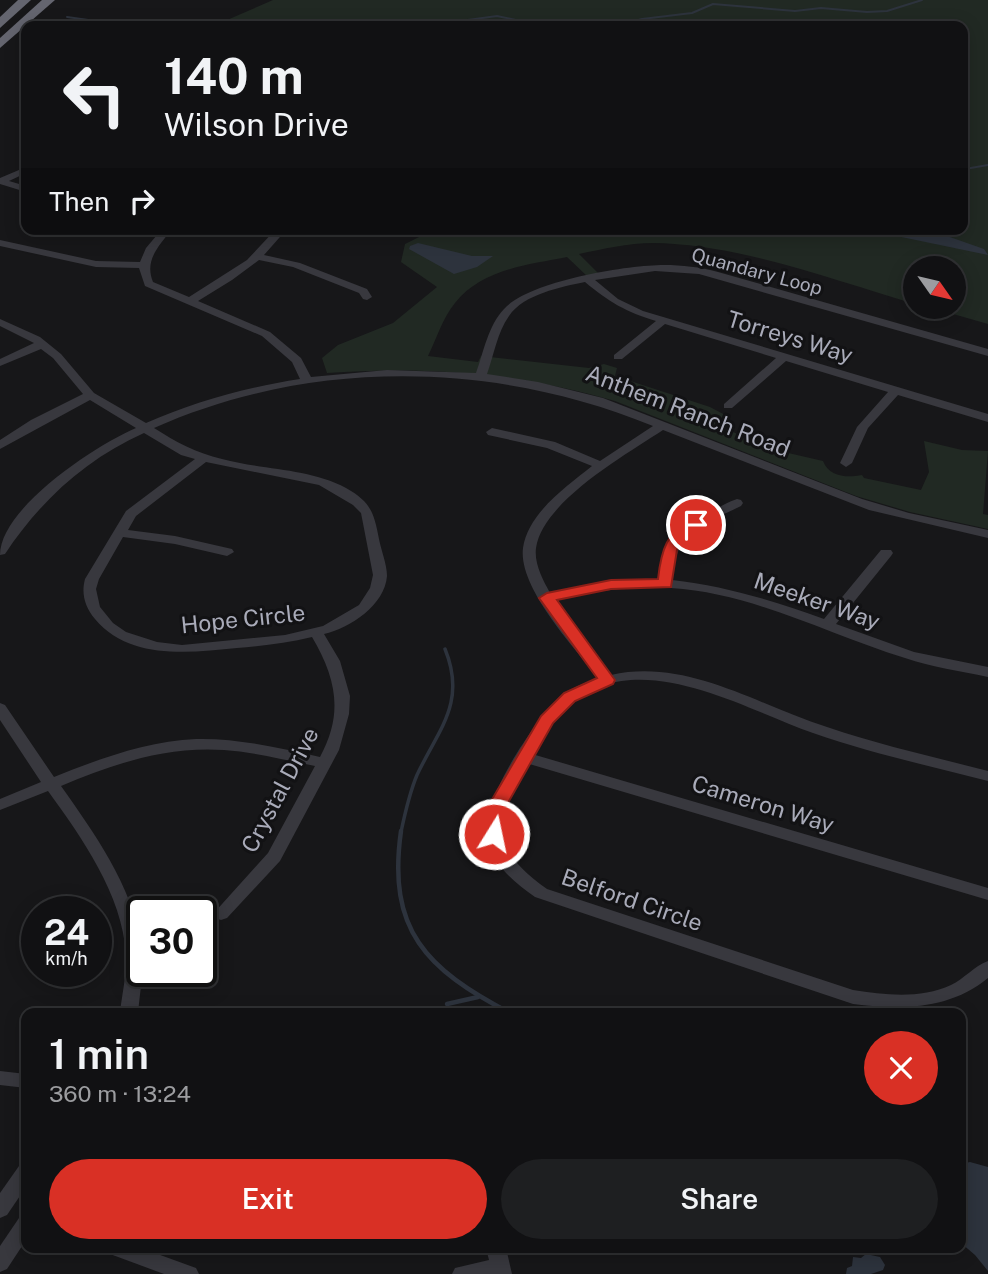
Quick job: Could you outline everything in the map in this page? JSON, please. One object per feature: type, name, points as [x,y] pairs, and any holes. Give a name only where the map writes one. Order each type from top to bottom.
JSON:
[{"type":"highway","points":[[0,24],[25,0]]},
{"type":"highway","points":[[26,21],[49,0]]},
{"type":"highway","points":[[0,44],[21,25]]},
{"type":"street","points":[[0,181],[21,172]]},
{"type":"street","points":[[0,181],[21,187]]},
{"type":"street","points":[[162,235],[144,258],[142,272],[149,284],[247,324],[275,341],[297,360],[306,380]]},
{"type":"street","points":[[190,301],[242,271],[260,257],[277,235]]},
{"type":"street","points":[[0,243],[96,264],[143,265]]},
{"type":"street","points":[[260,257],[296,265],[363,291],[367,297]]},
{"type":"street","name":"Quandary Loop","points":[[480,377],[502,320],[513,305],[540,291],[653,268],[696,270],[988,353]]},
{"type":"street","name":"Torreys Way","points":[[589,280],[625,307],[988,418]]},
{"type":"street","points":[[618,357],[664,320]]},
{"type":"street","name":"Hope Circle","points":[[0,322],[43,344],[57,356],[90,396],[170,444],[203,459],[322,482],[351,496],[367,512],[380,575],[371,600],[363,608],[317,634],[182,649],[156,646],[121,635],[108,626],[93,608],[89,598],[92,579],[119,533],[139,507],[203,459]]},
{"type":"street","points":[[0,363],[43,344]]},
{"type":"street","points":[[728,406],[783,357]]},
{"type":"street","name":"Anthem Ranch Road","points":[[0,551],[14,527],[50,488],[100,452],[144,428],[239,394],[306,380],[409,373],[480,377],[564,391],[609,404],[861,503],[988,534]]},
{"type":"street","points":[[846,463],[863,427],[895,391]]},
{"type":"street","points":[[0,445],[35,423],[90,396]]},
{"type":"street","points":[[607,680],[547,598],[530,561],[533,530],[556,500],[662,425]]},
{"type":"street","points":[[492,432],[551,444],[603,466]]},
{"type":"street","points":[[665,583],[669,550],[681,534],[737,503]]},
{"type":"street","points":[[119,533],[175,540],[227,552]]},
{"type":"street","points":[[827,625],[886,552]]},
{"type":"street","name":"Meeker Way","points":[[547,598],[611,585],[665,583],[735,594],[910,655],[988,672]]},
{"type":"street","name":"Crystal Drive","points":[[221,914],[274,857],[337,734],[343,696],[333,661],[317,634]]},
{"type":"street","name":"Belford Circle","points":[[988,776],[820,730],[699,684],[654,676],[630,676],[607,680],[583,689],[556,708],[524,757],[500,801],[494,834],[511,867],[522,880],[541,893],[735,959],[868,999],[912,1002],[938,998],[976,980],[988,968]]},
{"type":"street","points":[[0,708],[97,854],[126,911],[134,947],[129,1008]]},
{"type":"street","points":[[0,805],[110,760],[168,746],[223,745],[324,763]]},
{"type":"street","name":"Cameron Way","points":[[524,757],[988,894]]},
{"type":"street","points":[[0,1078],[21,1080]]},
{"type":"street","points":[[0,1209],[21,1179]]},
{"type":"street","points":[[0,1263],[21,1232]]},
{"type":"street","points":[[137,1253],[189,1274]]},
{"type":"street","points":[[462,1274],[500,1263]]},
{"type":"shaded area","points":[[273,0],[988,0],[988,324],[966,318],[966,256],[903,256],[903,300],[752,256],[686,245],[644,243],[579,254],[599,274],[588,277],[567,257],[506,270],[478,283],[455,303],[428,356],[478,362],[481,356],[589,368],[604,364],[617,368],[615,376],[710,407],[727,416],[724,428],[771,449],[823,461],[830,470],[839,475],[862,475],[864,478],[921,490],[929,472],[924,441],[962,450],[988,451],[983,514],[988,515],[988,529],[910,512],[856,496],[615,401],[579,391],[508,378],[436,371],[327,373],[322,358],[338,345],[393,323],[437,287],[401,262],[405,244],[423,235],[968,235],[968,21],[227,20]]},
{"type":"shaded area","points":[[892,235],[944,235],[984,249],[988,255]]},
{"type":"shaded area","points":[[418,243],[472,256],[493,256],[477,267],[454,274],[409,249]]},
{"type":"shaded area","points":[[966,1163],[988,1167],[988,1271],[966,1247]]},
{"type":"shaded area","points":[[866,1254],[880,1257],[885,1265],[883,1270],[871,1274],[846,1274],[847,1268],[852,1266],[853,1257],[861,1258]]},
{"type":"waterway","points":[[635,21],[692,13],[713,4],[795,11],[821,8],[867,12],[887,11],[922,0]]},
{"type":"waterway","points":[[460,21],[497,16],[520,21]]},
{"type":"waterway","points":[[67,17],[96,21]]},
{"type":"waterway","points":[[177,21],[186,21]]},
{"type":"waterway","points":[[968,168],[988,165]]},
{"type":"waterway","points":[[401,832],[414,782],[441,730],[451,701],[453,685],[445,649]]},
{"type":"waterway","points":[[401,831],[398,865],[400,895],[407,920],[419,943],[435,962],[456,980],[501,1008]]},
{"type":"waterway","points":[[447,1004],[478,997]]},
{"type":"route","points":[[494,834],[500,801],[547,720],[556,708],[570,697],[607,680],[547,598],[593,587],[665,583],[669,550],[681,534],[696,525]]}]
